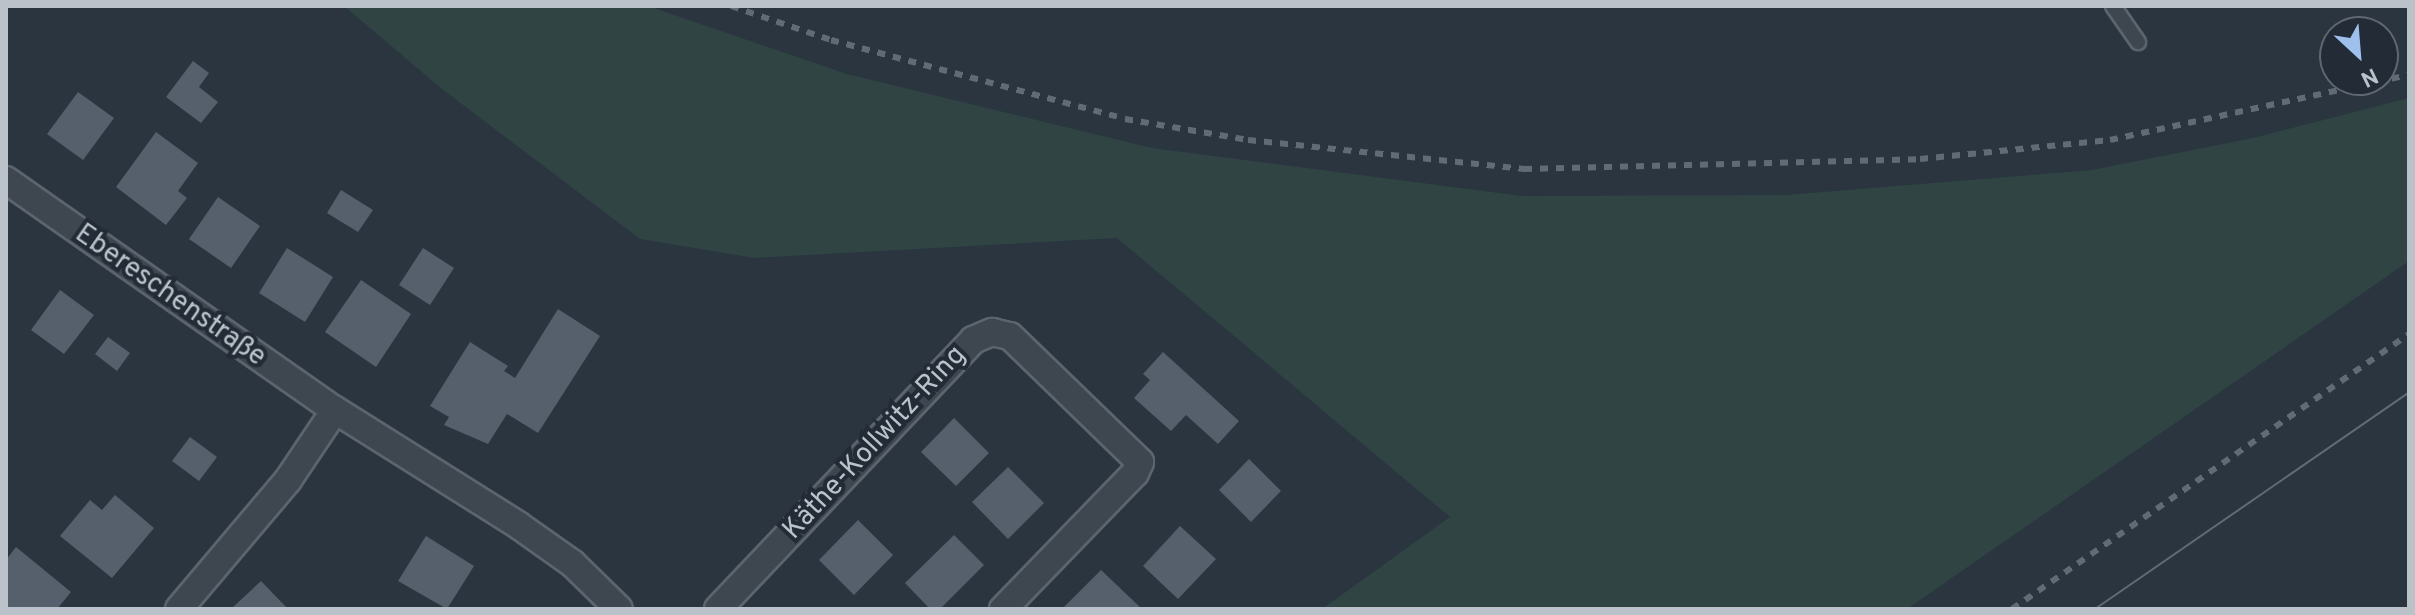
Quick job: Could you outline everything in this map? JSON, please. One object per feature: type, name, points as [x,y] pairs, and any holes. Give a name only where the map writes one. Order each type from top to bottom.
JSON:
[{"type":"street","name":"Ebereschenstraße","points":[[6,180],[335,410],[573,564],[619,609]]},
{"type":"street","name":"Käthe-Kollwitz-Ring","points":[[718,609],[973,340],[992,332],[1010,336],[1140,462],[1135,473],[1003,609]]},
{"type":"street","points":[[179,609],[288,480],[335,410]]},
{"type":"lane","points":[[2113,6],[2138,42]]},
{"type":"green space","points":[[344,6],[648,6],[847,74],[1152,148],[1522,196],[1786,195],[2092,170],[2253,138],[2409,98],[2409,261],[1907,609],[1322,609],[1450,517],[1117,238],[754,258],[640,239],[442,89]]},
{"type":"building","points":[[193,61],[209,73],[199,87],[218,102],[201,123],[166,97]]},
{"type":"building","points":[[78,92],[114,118],[83,160],[47,134]]},
{"type":"building","points":[[156,132],[198,163],[178,191],[187,198],[166,225],[116,187]]},
{"type":"building","points":[[341,190],[373,210],[358,232],[327,213]]},
{"type":"building","points":[[218,197],[260,226],[231,268],[189,239]]},
{"type":"building","points":[[287,248],[333,277],[305,322],[259,293]]},
{"type":"building","points":[[423,248],[454,268],[430,305],[399,285]]},
{"type":"building","points":[[361,280],[411,314],[376,367],[325,332]]},
{"type":"building","points":[[60,290],[94,315],[64,354],[31,330]]},
{"type":"building","points":[[558,309],[600,336],[538,433],[507,414],[488,444],[444,425],[449,417],[430,406],[470,342],[508,366],[504,371],[515,378]]},
{"type":"building","points":[[108,337],[130,353],[117,371],[95,354]]},
{"type":"building","points":[[1163,352],[1239,421],[1218,444],[1186,415],[1171,431],[1134,398],[1150,380],[1143,374]]},
{"type":"building","points":[[954,418],[989,453],[956,486],[921,452]]},
{"type":"building","points":[[190,437],[217,457],[199,481],[172,461]]},
{"type":"building","points":[[1249,459],[1281,491],[1251,522],[1219,490]]},
{"type":"building","points":[[1008,467],[1044,503],[1008,539],[972,502]]},
{"type":"building","points":[[115,495],[154,528],[112,578],[60,536],[90,500],[102,510]]},
{"type":"building","points":[[858,520],[893,555],[854,595],[819,560]]},
{"type":"building","points":[[1180,526],[1216,559],[1178,599],[1143,566]]},
{"type":"building","points":[[954,535],[984,565],[940,609],[930,609],[905,583]]},
{"type":"building","points":[[426,536],[474,566],[447,609],[398,581]]},
{"type":"building","points":[[16,547],[71,592],[57,609],[6,608],[6,560]]},
{"type":"building","points":[[1101,570],[1142,609],[1062,609]]},
{"type":"building","points":[[261,581],[288,609],[231,609]]},
{"type":"tram line","points":[[2095,609],[2409,392]]},
{"type":"railway","points":[[731,6],[831,40],[1125,119],[1248,140],[1524,169],[1920,159],[2110,140],[2409,75]]},
{"type":"railway","points":[[2012,609],[2409,334]]}]
